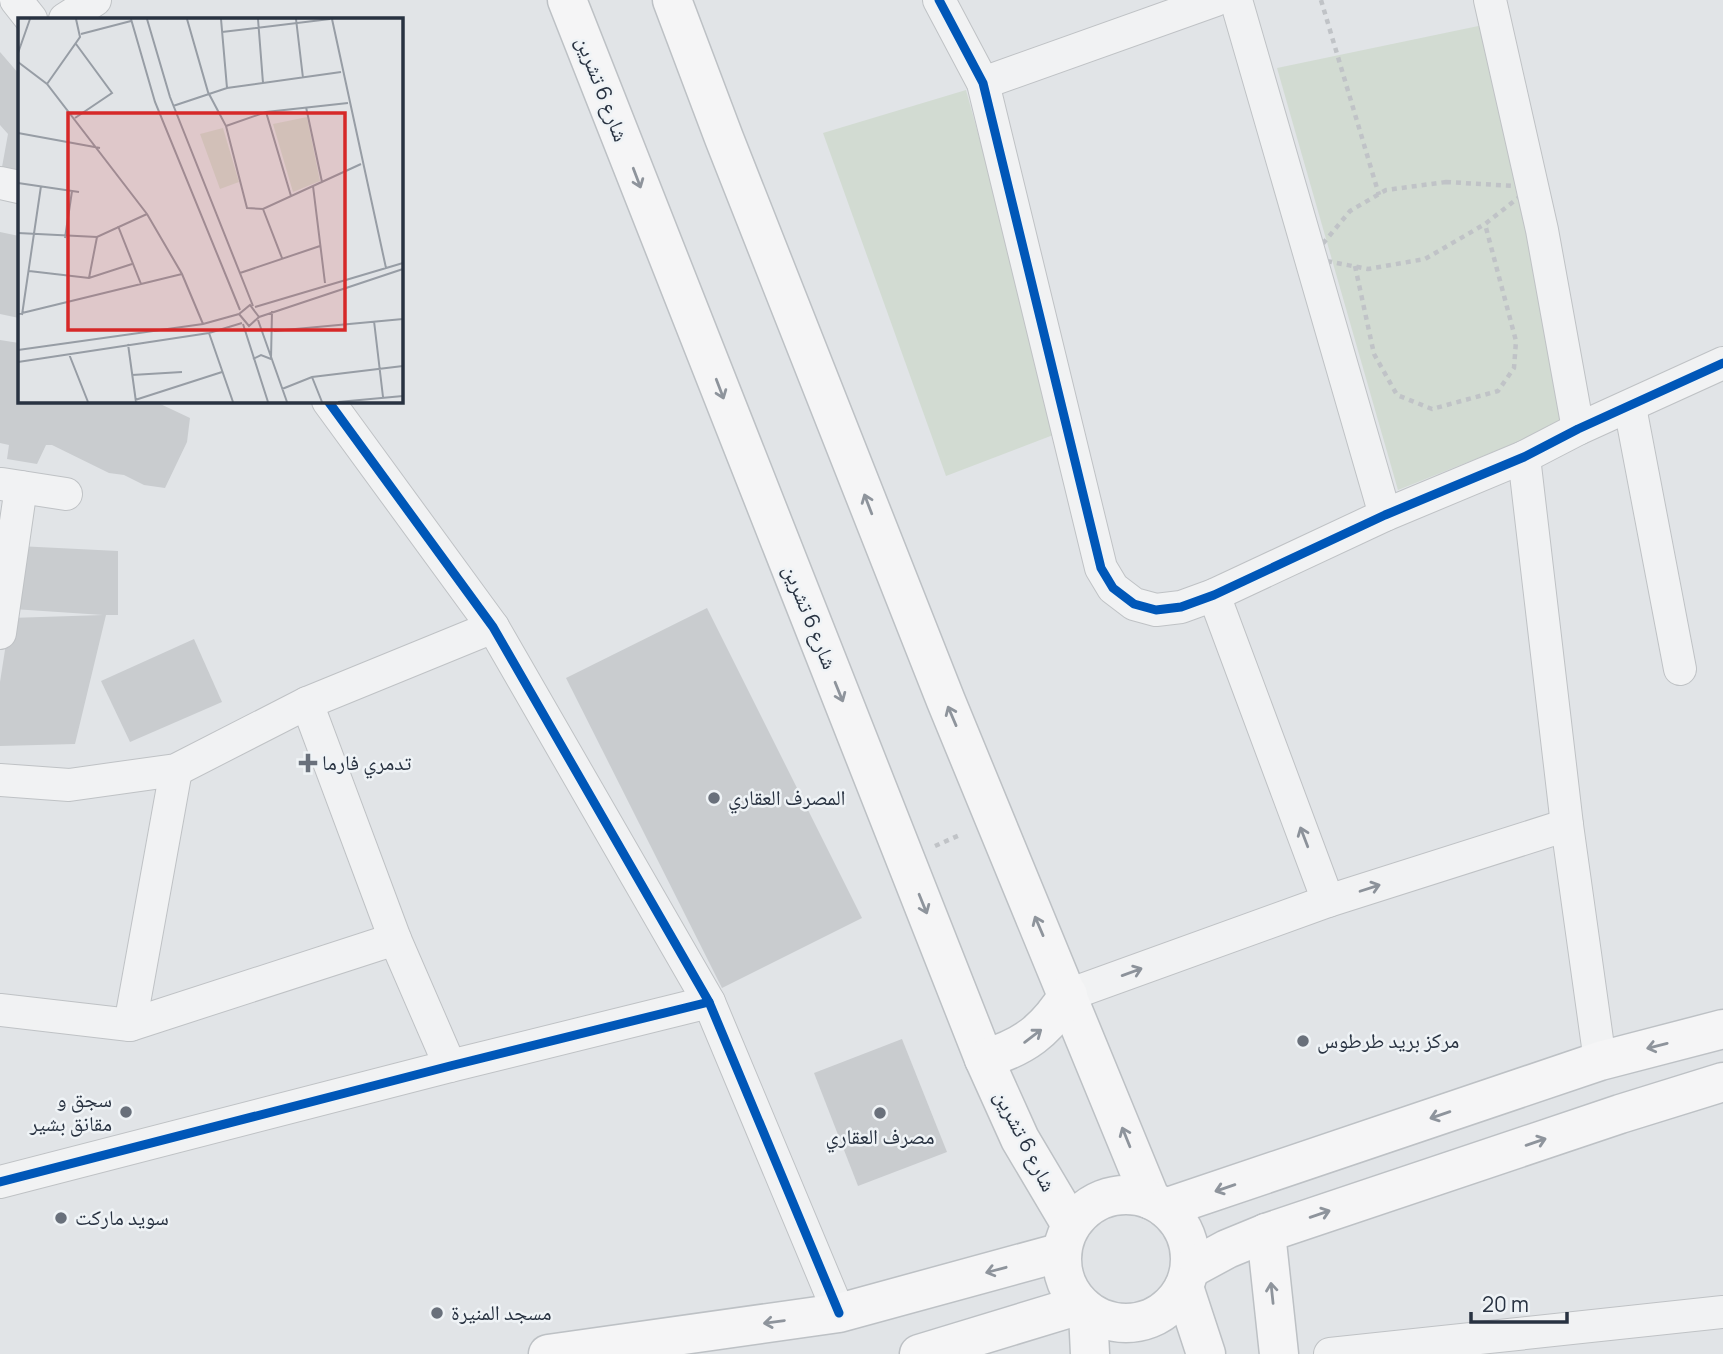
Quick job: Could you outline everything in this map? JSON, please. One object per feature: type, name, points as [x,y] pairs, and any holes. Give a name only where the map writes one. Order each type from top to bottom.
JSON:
[{"type":"main road","name":"شارع 6 تشرين","points":[[567,0],[984,1059],[1066,1239]]},
{"type":"main road","points":[[672,0],[946,701],[1068,995],[1158,1204],[1181,1225],[1189,1246],[1187,1278],[1206,1354]]},
{"type":"main road","points":[[984,1059],[1025,1043],[1057,1014],[1068,995]]},
{"type":"main road","points":[[1723,1029],[1600,1061],[1158,1204],[1129,1195],[1106,1198],[1086,1208],[1066,1239],[1062,1272],[1069,1290],[1084,1309],[1105,1321],[1123,1324],[1142,1322],[1159,1315],[1174,1303],[1187,1278],[1227,1249],[1266,1233],[1619,1114],[1723,1082]]},
{"type":"main road","points":[[1266,1233],[1279,1354]]},
{"type":"main road","points":[[548,1354],[839,1313],[1066,1239]]},
{"type":"main road","points":[[919,1354],[1084,1309]]},
{"type":"main road","points":[[1084,1309],[1090,1354]]},
{"type":"street","points":[[16,0],[31,18]]},
{"type":"street","points":[[67,18],[95,0]]},
{"type":"street","points":[[939,0],[984,83],[1101,568],[1113,589],[1134,604],[1156,610],[1181,607],[1214,595],[1385,515],[1524,457],[1578,429],[1723,363]]},
{"type":"street","points":[[984,83],[1216,0]]},
{"type":"street","points":[[1236,0],[1385,515]]},
{"type":"street","points":[[1490,0],[1542,230],[1578,429]]},
{"type":"street","points":[[0,183],[18,187]]},
{"type":"street","points":[[329,402],[493,627],[709,1002],[839,1313]]},
{"type":"street","points":[[1630,407],[1680,669]]},
{"type":"street","points":[[1524,457],[1567,825],[1600,1061]]},
{"type":"street","points":[[0,633],[11,485],[66,494]]},
{"type":"street","points":[[1214,595],[1328,901]]},
{"type":"street","points":[[0,780],[69,785],[176,770],[307,703],[493,627]]},
{"type":"street","points":[[307,703],[395,939],[450,1066]]},
{"type":"street","points":[[130,1025],[176,770]]},
{"type":"street","points":[[1068,995],[1328,901],[1567,825]]},
{"type":"street","points":[[0,1010],[130,1025],[395,939]]},
{"type":"street","points":[[0,1182],[709,1002]]},
{"type":"street","points":[[1331,1354],[1723,1312]]},
{"type":"path","points":[[1321,0],[1379,195]]},
{"type":"path","points":[[1446,182],[1532,187],[1485,224],[1425,259],[1368,269],[1311,258],[1350,211],[1386,191],[1446,182]]},
{"type":"path","points":[[1355,266],[1374,354],[1397,395],[1432,409],[1498,391],[1514,368],[1516,341],[1485,224]]},
{"type":"path","points":[[905,859],[995,819]]},
{"type":"shaded area","points":[[1488,24],[1570,421],[1398,490],[1277,68]]},
{"type":"shaded area","points":[[966,90],[1061,432],[946,476],[823,133]]},
{"type":"building","points":[[0,52],[18,73],[18,170],[2,167],[8,134],[0,125]]},
{"type":"building","points":[[0,232],[18,236],[18,318],[0,314]]},
{"type":"building","points":[[0,340],[18,343],[18,402],[156,402],[190,418],[187,442],[165,488],[144,485],[124,475],[109,473],[52,445],[46,445],[37,464],[7,459],[9,445],[0,443]]},
{"type":"building","points":[[18,546],[118,551],[118,615],[106,615],[75,744],[0,746],[0,682],[10,618],[103,615],[13,609]]},
{"type":"building","name":"المصرف العقاري","points":[[707,608],[862,918],[722,988],[566,678]]},
{"type":"building","points":[[194,639],[222,702],[130,742],[101,681]]},
{"type":"building","name":"مصرف العقاري","points":[[902,1039],[947,1152],[858,1186],[814,1073]]},
{"type":"cycle path","points":[[939,0],[983,83],[1101,568],[1113,588],[1134,604],[1156,610],[1181,607],[1214,595],[1385,515],[1524,457],[1578,429],[1723,363]]},
{"type":"cycle path","points":[[329,402],[493,627],[709,1002],[839,1313]]},
{"type":"cycle path","points":[[0,1182],[709,1002]]},
{"type":"place","name":"تدمري فارما","points":[[308,763]]},
{"type":"place","name":"المصرف العقاري","points":[[714,798]]},
{"type":"place","name":"مركز بريد طرطوس","points":[[1303,1041]]},
{"type":"place","name":"سجق و مقانق بشير","points":[[126,1112]]},
{"type":"place","name":"مصرف العقاري","points":[[880,1113]]},
{"type":"place","name":"سويد ماركت","points":[[61,1218]]},
{"type":"place","name":"مسجد المنيرة","points":[[437,1313]]}]
